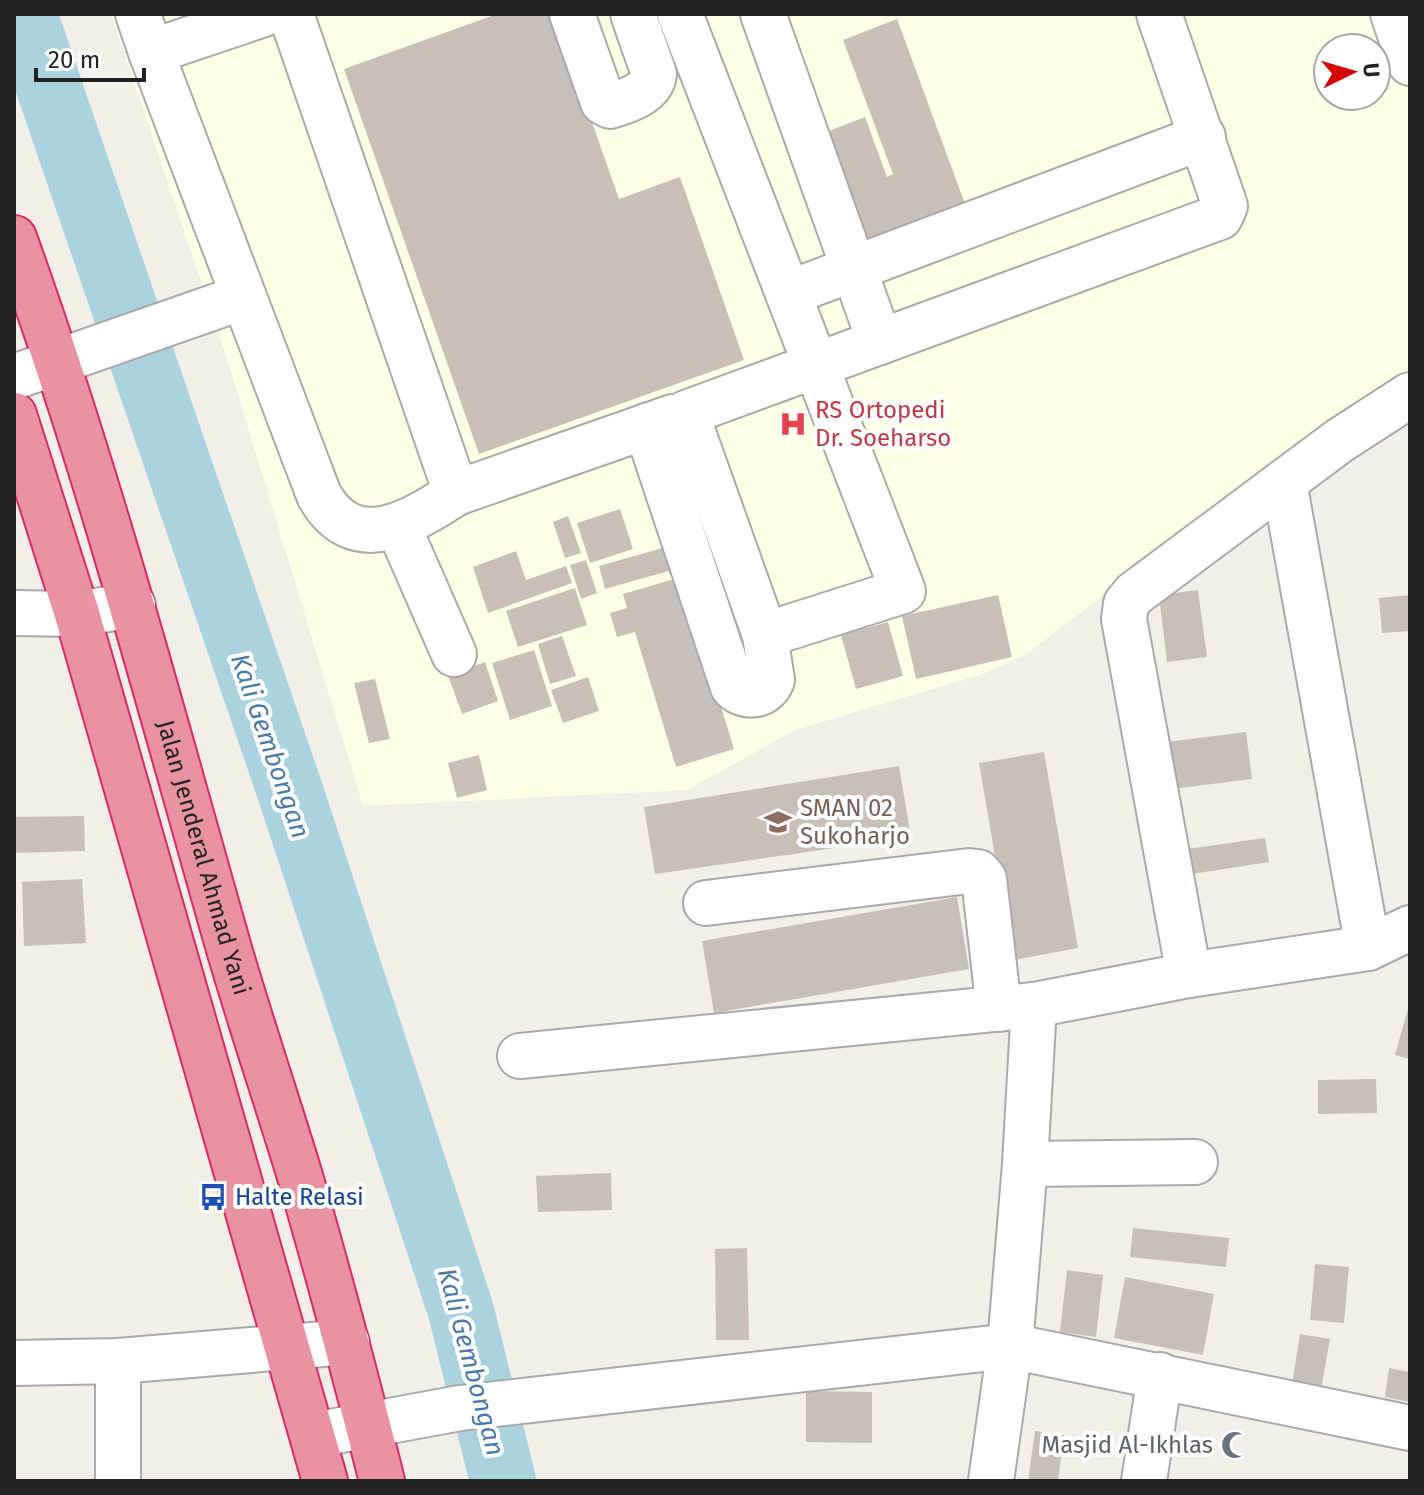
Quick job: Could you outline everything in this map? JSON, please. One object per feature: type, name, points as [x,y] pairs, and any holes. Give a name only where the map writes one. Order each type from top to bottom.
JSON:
[{"type":"highway","name":"Jalan Jenderal Ahmad Yani","points":[[14,238],[59,363],[133,605],[230,953],[347,1342],[382,1481]]},
{"type":"highway","points":[[14,415],[77,614],[325,1481]]},
{"type":"street","points":[[264,14],[145,33],[232,301],[319,495],[336,518],[351,525],[377,530],[398,526],[422,516],[456,493],[1220,217],[1225,206],[1159,14]]},
{"type":"street","points":[[291,14],[456,493]]},
{"type":"street","points":[[572,14],[603,102],[610,106],[648,89],[653,82],[654,74],[633,14]]},
{"type":"street","points":[[680,14],[903,591],[765,635]]},
{"type":"street","points":[[763,14],[880,342]]},
{"type":"street","points":[[1393,14],[1410,63]]},
{"type":"street","points":[[789,293],[1203,137]]},
{"type":"street","points":[[14,377],[232,301]]},
{"type":"street","points":[[1189,975],[1124,619],[1126,604],[1134,594],[1339,441],[1410,395]]},
{"type":"street","points":[[666,419],[765,635],[772,670],[769,687],[754,695],[739,692],[733,687],[666,419]]},
{"type":"street","points":[[1284,482],[1368,948]]},
{"type":"street","points":[[398,526],[454,654]]},
{"type":"street","points":[[14,613],[77,614],[133,605]]},
{"type":"street","points":[[706,903],[969,871],[978,872],[984,879],[1017,1007],[1025,1164],[1010,1346],[991,1481]]},
{"type":"street","points":[[520,1056],[1017,1007],[1189,975],[1368,948],[1401,935],[1410,928]]},
{"type":"street","points":[[1025,1164],[1195,1162]]},
{"type":"street","points":[[14,1363],[118,1361],[347,1342]]},
{"type":"street","points":[[314,1435],[367,1423],[570,1394],[1010,1346],[1410,1428]]},
{"type":"street","points":[[118,1361],[118,1481]]},
{"type":"street","points":[[1144,1481],[1160,1375]]},
{"type":"shaded area","name":"RS Ortopedi Dr. Soeharso","points":[[111,14],[1410,14],[1410,376],[1268,472],[1025,655],[983,674],[795,730],[687,790],[363,806],[226,355]]},
{"type":"building","points":[[497,14],[554,14],[619,199],[680,177],[744,360],[479,454],[344,69]]},
{"type":"building","points":[[897,19],[965,204],[857,245],[816,136],[865,117],[887,177],[893,174],[843,40]]},
{"type":"building","points":[[620,509],[633,549],[590,563],[577,523]]},
{"type":"building","points":[[568,516],[581,553],[565,558],[553,522]]},
{"type":"building","points":[[666,547],[672,570],[605,589],[599,566]]},
{"type":"building","points":[[516,551],[526,580],[566,566],[572,583],[488,613],[473,567]]},
{"type":"building","points":[[586,560],[597,593],[581,599],[570,565]]},
{"type":"building","points":[[681,577],[734,749],[676,767],[635,632],[617,637],[610,613],[627,608],[623,594]]},
{"type":"building","points":[[575,588],[587,625],[518,647],[506,611]]},
{"type":"building","points":[[1198,590],[1207,657],[1167,662],[1159,595]]},
{"type":"building","points":[[998,595],[1012,657],[916,679],[902,616]]},
{"type":"building","points":[[1410,595],[1410,631],[1382,633],[1379,598]]},
{"type":"building","points":[[888,622],[903,676],[856,689],[841,635]]},
{"type":"building","points":[[562,636],[576,676],[550,684],[538,644]]},
{"type":"building","points":[[534,650],[552,706],[510,720],[492,663]]},
{"type":"building","points":[[485,662],[498,701],[462,714],[448,675]]},
{"type":"building","points":[[588,677],[599,711],[563,723],[551,690]]},
{"type":"building","points":[[375,679],[390,739],[369,743],[354,683]]},
{"type":"building","points":[[1246,732],[1252,779],[1172,789],[1167,742]]},
{"type":"building","points":[[1044,752],[1078,948],[1013,960],[979,763]]},
{"type":"building","points":[[479,755],[487,790],[457,798],[448,763]]},
{"type":"building","name":"SMAN 02 Sukoharjo","points":[[899,766],[911,837],[655,874],[644,807]]},
{"type":"building","points":[[84,816],[85,851],[14,853],[14,817]]},
{"type":"building","points":[[1265,838],[1269,862],[1185,875],[1181,850]]},
{"type":"building","points":[[82,879],[86,943],[24,946],[22,882]]},
{"type":"building","points":[[957,897],[969,969],[714,1013],[702,941]]},
{"type":"building","points":[[1410,1005],[1410,1059],[1395,1055]]},
{"type":"building","points":[[1376,1079],[1377,1113],[1318,1114],[1318,1080]]},
{"type":"building","points":[[611,1173],[612,1210],[538,1212],[536,1176]]},
{"type":"building","points":[[1133,1228],[1229,1238],[1226,1267],[1130,1257]]},
{"type":"building","points":[[747,1248],[749,1340],[716,1340],[715,1249]]},
{"type":"building","points":[[1315,1264],[1349,1267],[1344,1323],[1310,1320]]},
{"type":"building","points":[[1067,1270],[1103,1275],[1096,1337],[1060,1332]]},
{"type":"building","points":[[1125,1277],[1214,1294],[1203,1355],[1114,1338]]},
{"type":"building","points":[[1300,1334],[1330,1339],[1320,1395],[1291,1390]]},
{"type":"building","points":[[1389,1368],[1410,1372],[1410,1402],[1385,1397]]},
{"type":"building","points":[[806,1391],[872,1392],[872,1443],[806,1442]]},
{"type":"building","points":[[1035,1431],[1064,1435],[1058,1481],[1028,1481]]},
{"type":"waterway","name":"Kali Gembongan","points":[[24,14],[290,791],[461,1311],[503,1481]]},
{"type":"place","name":"RS Ortopedi Dr. Soeharso","points":[[793,424]]},
{"type":"place","name":"SMAN 02 Sukoharjo","points":[[778,822]]},
{"type":"place","name":"Halte Relasi","points":[[213,1197]]},
{"type":"place","name":"Masjid Al-Ikhlas","points":[[1235,1445]]}]
